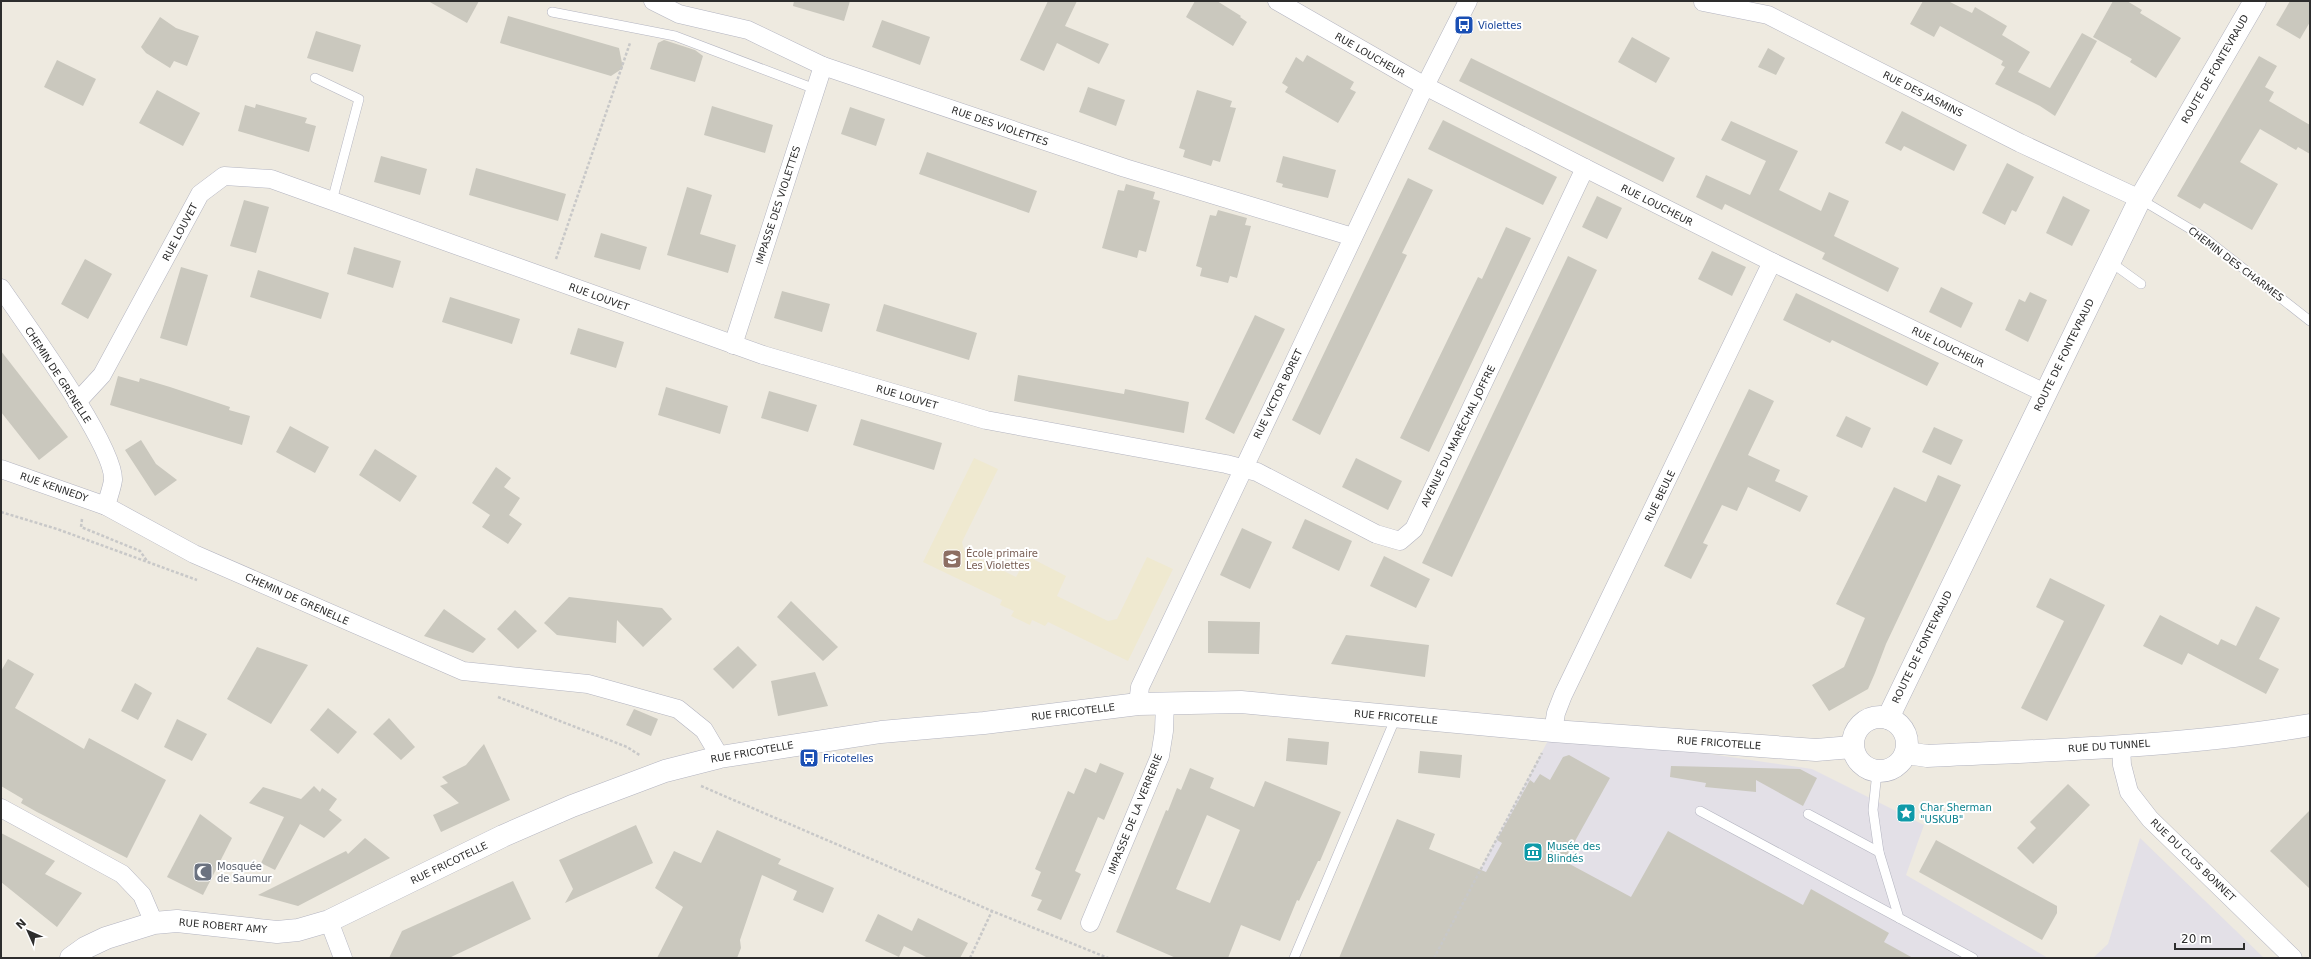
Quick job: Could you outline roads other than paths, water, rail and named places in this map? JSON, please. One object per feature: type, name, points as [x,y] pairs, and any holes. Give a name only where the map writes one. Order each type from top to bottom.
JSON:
[{"type":"street","name":"RUE DES VIOLETTES","points":[[653,1],[678,14],[748,30],[823,66],[1125,168],[1353,237]]},
{"type":"street","name":"RUE LOUCHEUR","points":[[1277,1],[1425,86],[1585,168],[1772,262],[2045,394]]},
{"type":"street","name":"RUE VICTOR BORET","points":[[1138,704],[1140,687],[1425,86],[1468,1]]},
{"type":"street","name":"ROUTE DE FONTEVRAUD","points":[[1888,718],[2140,199],[2255,1]]},
{"type":"street","name":"RUE DES JASMINS","points":[[1703,2],[1768,15],[2020,143],[2140,199]]},
{"type":"street","name":"IMPASSE DES VIOLETTES","points":[[733,345],[823,66]]},
{"type":"street","name":"AVENUE DU MARÉCHAL JOFFRE","points":[[1243,468],[1257,472],[1306,496],[1376,534],[1400,541],[1414,529],[1585,168]]},
{"type":"street","name":"RUE LOUVET","points":[[77,402],[102,375],[200,194],[224,176],[271,179],[733,345],[986,420],[1243,468]]},
{"type":"street","name":"RUE BEULE","points":[[1553,731],[1556,713],[1563,695],[1772,262]]},
{"type":"street","name":"CHEMIN DE GRENELLE","points":[[1,288],[77,402],[108,454],[113,479],[106,506],[194,554],[463,672],[588,684],[678,709],[704,730],[720,757]]},
{"type":"street","name":"RUE KENNEDY","points":[[1,469],[106,506]]},
{"type":"street","name":"RUE FRICOTELLE","points":[[329,921],[503,836],[572,806],[665,771],[720,757],[881,732],[984,723],[1138,704],[1165,702],[1241,702],[1553,731],[1816,750],[1852,747]]},
{"type":"street","name":"IMPASSE DE LA VERRERIE","points":[[1090,923],[1160,756],[1164,731],[1165,702]]},
{"type":"street","points":[[1870,718],[1888,718],[1895,721],[1905,734],[1907,753],[1893,768],[1877,772],[1860,764],[1854,756],[1852,747],[1856,730],[1862,723],[1870,718]]},
{"type":"street","name":"RUE DU TUNNEL","points":[[1907,753],[1927,756],[2121,746],[2279,731],[2310,725]]},
{"type":"street","name":"RUE DU CLOS BONNET","points":[[2121,746],[2122,765],[2129,792],[2150,819],[2293,958]]},
{"type":"street","points":[[1,808],[122,874],[142,895],[154,923]]},
{"type":"street","name":"RUE ROBERT AMY","points":[[70,958],[85,948],[106,938],[154,923],[177,921],[277,932],[298,930],[329,921]]},
{"type":"street","points":[[329,921],[343,958]]},
{"type":"lane","points":[[552,12],[675,36],[815,89]]},
{"type":"lane","points":[[314,78],[359,99],[332,200]]},
{"type":"lane","name":"CHEMIN DES CHARMES","points":[[2140,199],[2202,236],[2310,321]]},
{"type":"lane","points":[[2110,261],[2141,284]]},
{"type":"lane","points":[[1294,958],[1396,717]]},
{"type":"lane","points":[[1877,772],[1873,810],[1879,852],[1899,918]]},
{"type":"lane","points":[[1700,811],[1973,958]]},
{"type":"lane","points":[[1808,814],[1879,852]]},
{"type":"place","name":"Violettes","points":[[1464,25]]},
{"type":"place","name":"École primaire Les Violettes","points":[[952,559]]},
{"type":"place","name":"Fricotelles","points":[[809,758]]},
{"type":"place","name":"Char Sherman \"USKUB\"","points":[[1906,813]]},
{"type":"place","name":"Musée des Blindés","points":[[1533,852]]},
{"type":"place","name":"Mosquée de Saumur","points":[[203,872]]}]
